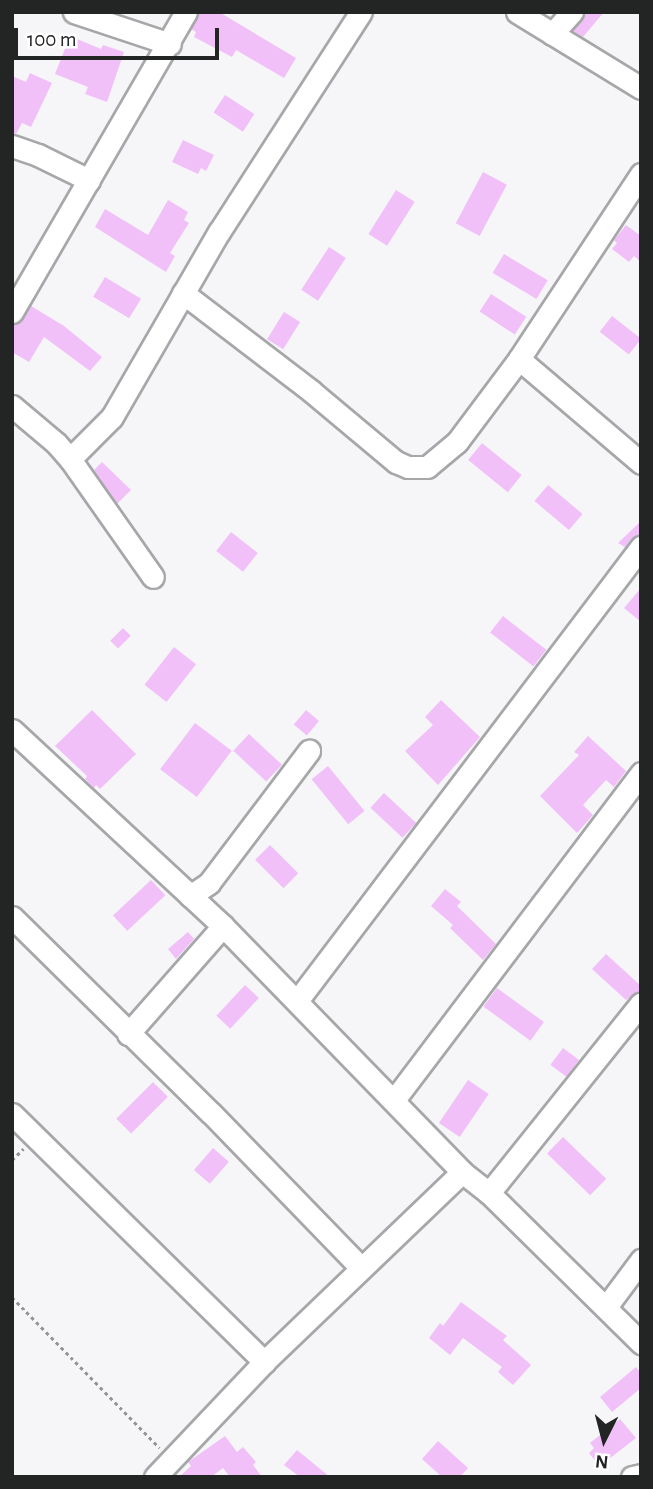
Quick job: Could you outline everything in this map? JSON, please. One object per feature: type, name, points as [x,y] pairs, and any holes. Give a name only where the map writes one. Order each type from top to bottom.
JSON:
[{"type":"street","points":[[74,12],[170,44]]},
{"type":"street","points":[[14,304],[170,44],[186,12]]},
{"type":"street","points":[[69,459],[111,417],[126,396],[183,293],[361,12]]},
{"type":"street","points":[[517,12],[641,88]]},
{"type":"street","points":[[552,34],[572,12]]},
{"type":"street","points":[[12,146],[38,155],[89,180]]},
{"type":"street","points":[[183,293],[311,391],[396,462],[408,467],[428,467],[457,442],[519,359],[641,174]]},
{"type":"street","points":[[519,359],[641,463]]},
{"type":"street","points":[[12,406],[56,443],[153,577]]},
{"type":"street","points":[[297,1001],[641,547]]},
{"type":"street","points":[[12,730],[223,926],[461,1172],[489,1193],[641,1343]]},
{"type":"street","points":[[190,896],[209,883],[309,751]]},
{"type":"street","points":[[394,1100],[641,773]]},
{"type":"street","points":[[12,917],[220,1122],[361,1268]]},
{"type":"street","points":[[128,1034],[223,926]]},
{"type":"street","points":[[489,1193],[641,1003]]},
{"type":"street","points":[[12,1114],[264,1362]]},
{"type":"street","points":[[155,1477],[170,1458],[264,1362],[461,1172]]},
{"type":"street","points":[[606,1307],[641,1260]]},
{"type":"street","points":[[632,1477],[641,1475]]},
{"type":"path","points":[[12,1297],[170,1458]]},
{"type":"building","points":[[199,12],[219,12],[296,58],[284,78],[236,50],[232,57],[194,37],[196,32],[191,29]]},
{"type":"building","points":[[585,12],[604,12],[583,37],[573,31]]},
{"type":"building","points":[[70,36],[101,49],[103,45],[124,52],[107,102],[85,94],[88,87],[55,74]]},
{"type":"building","points":[[30,73],[52,83],[31,127],[22,123],[16,134],[12,133],[12,76],[26,82]]},
{"type":"building","points":[[225,95],[254,114],[243,132],[214,113]]},
{"type":"building","points":[[183,140],[214,155],[206,171],[201,168],[198,174],[172,162]]},
{"type":"building","points":[[483,172],[507,185],[480,236],[456,223]]},
{"type":"building","points":[[396,190],[415,202],[387,246],[368,234]]},
{"type":"building","points":[[168,200],[188,212],[184,220],[189,223],[170,253],[175,256],[166,272],[95,227],[105,209],[148,235]]},
{"type":"building","points":[[626,225],[641,236],[641,262],[634,256],[629,262],[612,249],[617,243],[614,240]]},
{"type":"building","points":[[329,247],[346,258],[318,301],[301,290]]},
{"type":"building","points":[[504,254],[548,280],[536,299],[493,273]]},
{"type":"building","points":[[105,277],[141,299],[129,318],[93,297]]},
{"type":"building","points":[[491,294],[526,317],[515,334],[480,312]]},
{"type":"building","points":[[31,306],[64,326],[102,357],[90,371],[44,337],[29,362],[12,352],[12,325],[23,319]]},
{"type":"building","points":[[284,312],[300,322],[283,349],[267,339]]},
{"type":"building","points":[[612,316],[641,339],[629,355],[600,332]]},
{"type":"building","points":[[482,443],[522,475],[508,492],[468,460]]},
{"type":"building","points":[[102,462],[131,490],[117,504],[94,470]]},
{"type":"building","points":[[548,485],[582,514],[569,530],[535,501]]},
{"type":"building","points":[[641,521],[641,534],[631,539],[625,547],[618,543]]},
{"type":"building","points":[[231,532],[258,553],[243,572],[216,551]]},
{"type":"building","points":[[641,588],[641,622],[624,608]]},
{"type":"building","points":[[503,616],[546,650],[533,666],[490,633]]},
{"type":"building","points":[[123,628],[131,636],[118,649],[110,641]]},
{"type":"building","points":[[174,647],[196,664],[167,702],[144,685]]},
{"type":"building","points":[[441,700],[480,737],[438,785],[405,751],[433,725],[425,717]]},
{"type":"building","points":[[92,710],[136,754],[100,789],[96,785],[94,788],[85,779],[87,776],[55,746]]},
{"type":"building","points":[[306,710],[319,721],[307,735],[294,725]]},
{"type":"building","points":[[195,723],[232,751],[197,797],[160,769]]},
{"type":"building","points":[[249,734],[282,765],[266,782],[233,751]]},
{"type":"building","points":[[588,736],[626,771],[614,787],[606,780],[583,805],[593,815],[577,833],[540,796],[579,755],[574,752]]},
{"type":"building","points":[[328,766],[365,811],[348,824],[312,779]]},
{"type":"building","points":[[384,793],[416,823],[403,838],[370,808]]},
{"type":"building","points":[[270,845],[298,873],[283,888],[255,860]]},
{"type":"building","points":[[151,880],[165,895],[127,931],[113,915]]},
{"type":"building","points":[[445,889],[461,902],[457,906],[496,944],[483,960],[450,928],[453,925],[431,906]]},
{"type":"building","points":[[188,932],[194,939],[176,959],[168,949]]},
{"type":"building","points":[[606,954],[641,986],[641,990],[626,1000],[592,969]]},
{"type":"building","points":[[245,985],[259,998],[230,1029],[216,1016]]},
{"type":"building","points":[[497,988],[544,1022],[530,1041],[483,1007]]},
{"type":"building","points":[[563,1048],[579,1060],[566,1077],[550,1065]]},
{"type":"building","points":[[468,1080],[489,1094],[460,1137],[439,1123]]},
{"type":"building","points":[[153,1082],[168,1097],[131,1134],[116,1119]]},
{"type":"building","points":[[563,1137],[606,1179],[590,1195],[547,1154]]},
{"type":"building","points":[[213,1148],[229,1162],[210,1184],[194,1170]]},
{"type":"building","points":[[461,1302],[507,1336],[503,1340],[531,1365],[513,1385],[498,1372],[502,1367],[463,1338],[450,1355],[429,1338],[440,1323],[443,1326]]},
{"type":"building","points":[[636,1367],[641,1373],[641,1388],[612,1412],[600,1397]]},
{"type":"building","points":[[620,1419],[636,1438],[605,1462],[602,1457],[596,1462],[589,1453],[594,1448],[590,1443]]},
{"type":"building","points":[[225,1436],[237,1452],[243,1447],[256,1462],[253,1465],[262,1477],[230,1477],[223,1468],[211,1477],[179,1477],[191,1466],[188,1462]]},
{"type":"building","points":[[438,1441],[468,1468],[460,1477],[442,1477],[422,1459]]},
{"type":"building","points":[[297,1450],[330,1477],[300,1477],[284,1465]]}]
